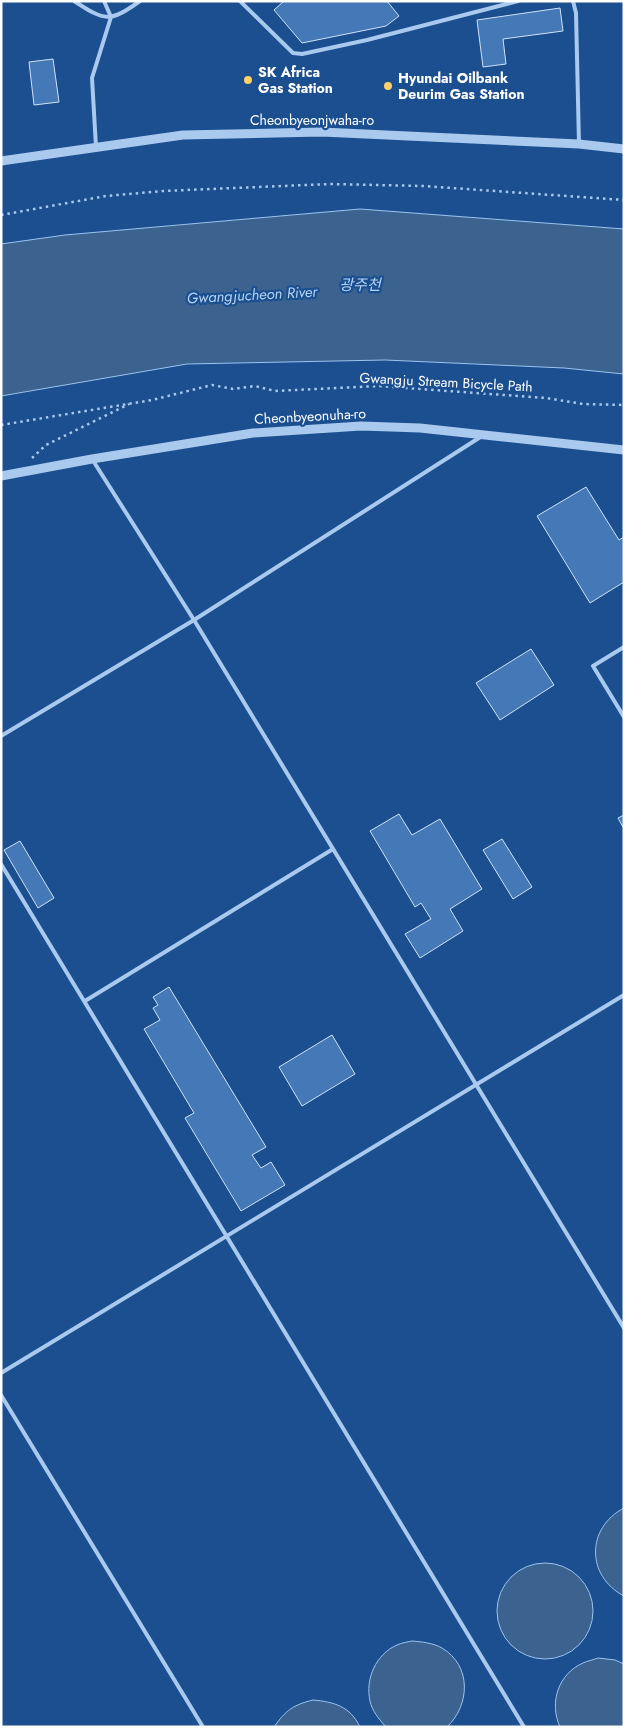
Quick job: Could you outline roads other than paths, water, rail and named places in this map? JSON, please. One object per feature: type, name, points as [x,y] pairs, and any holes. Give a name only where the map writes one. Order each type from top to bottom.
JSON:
[{"type":"street","name":"Cheonbyeonjwaha-ro","points":[[1,161],[183,135],[322,132],[579,144],[624,149]]},
{"type":"street","name":"Cheonbyeonuha-ro","points":[[1,476],[253,433],[361,426],[420,428],[486,434],[624,450]]},
{"type":"lane","points":[[74,1],[94,14],[111,17],[123,14],[140,1]]},
{"type":"lane","points":[[96,147],[92,78],[111,17],[104,1]]},
{"type":"lane","points":[[240,1],[292,53],[302,54],[367,40],[518,1]]},
{"type":"lane","points":[[573,1],[576,13],[579,144]]},
{"type":"lane","points":[[1,736],[194,620],[486,434]]},
{"type":"lane","points":[[92,459],[194,620],[624,1328]]},
{"type":"lane","points":[[624,647],[593,666],[624,717]]},
{"type":"lane","points":[[85,1001],[333,849]]},
{"type":"lane","points":[[1,864],[524,1727]]},
{"type":"lane","points":[[1,1373],[624,995]]},
{"type":"lane","points":[[1,1395],[204,1727]]},
{"type":"water","name":"광주천","points":[[360,209],[624,229],[624,374],[564,368],[385,360],[187,364],[1,396],[1,244],[65,235]]},
{"type":"water","points":[[624,1508],[624,1596],[603,1577],[597,1565],[596,1552],[597,1539],[603,1527]]},
{"type":"water","points":[[545,1563],[563,1567],[579,1577],[589,1593],[593,1611],[589,1629],[579,1645],[563,1655],[545,1659],[527,1655],[511,1645],[501,1629],[497,1611],[501,1593],[511,1577],[527,1567]]},
{"type":"water","points":[[412,1641],[424,1642],[442,1648],[459,1665],[463,1675],[463,1697],[455,1718],[447,1727],[386,1727],[372,1708],[369,1684],[378,1661],[390,1649],[399,1644]]},
{"type":"water","points":[[598,1658],[615,1660],[624,1664],[624,1727],[560,1727],[555,1708],[558,1690],[562,1682],[574,1668]]},
{"type":"water","points":[[313,1700],[341,1706],[351,1714],[360,1727],[274,1727],[282,1716],[291,1709]]},
{"type":"place","name":"SK Africa Gas Station","points":[[248,80]]},
{"type":"place","name":"Hyundai Oilbank Deurim Gas Station","points":[[388,86]]},
{"type":"water label","name":"Gwangjucheon River","points":[[252,295]]}]
